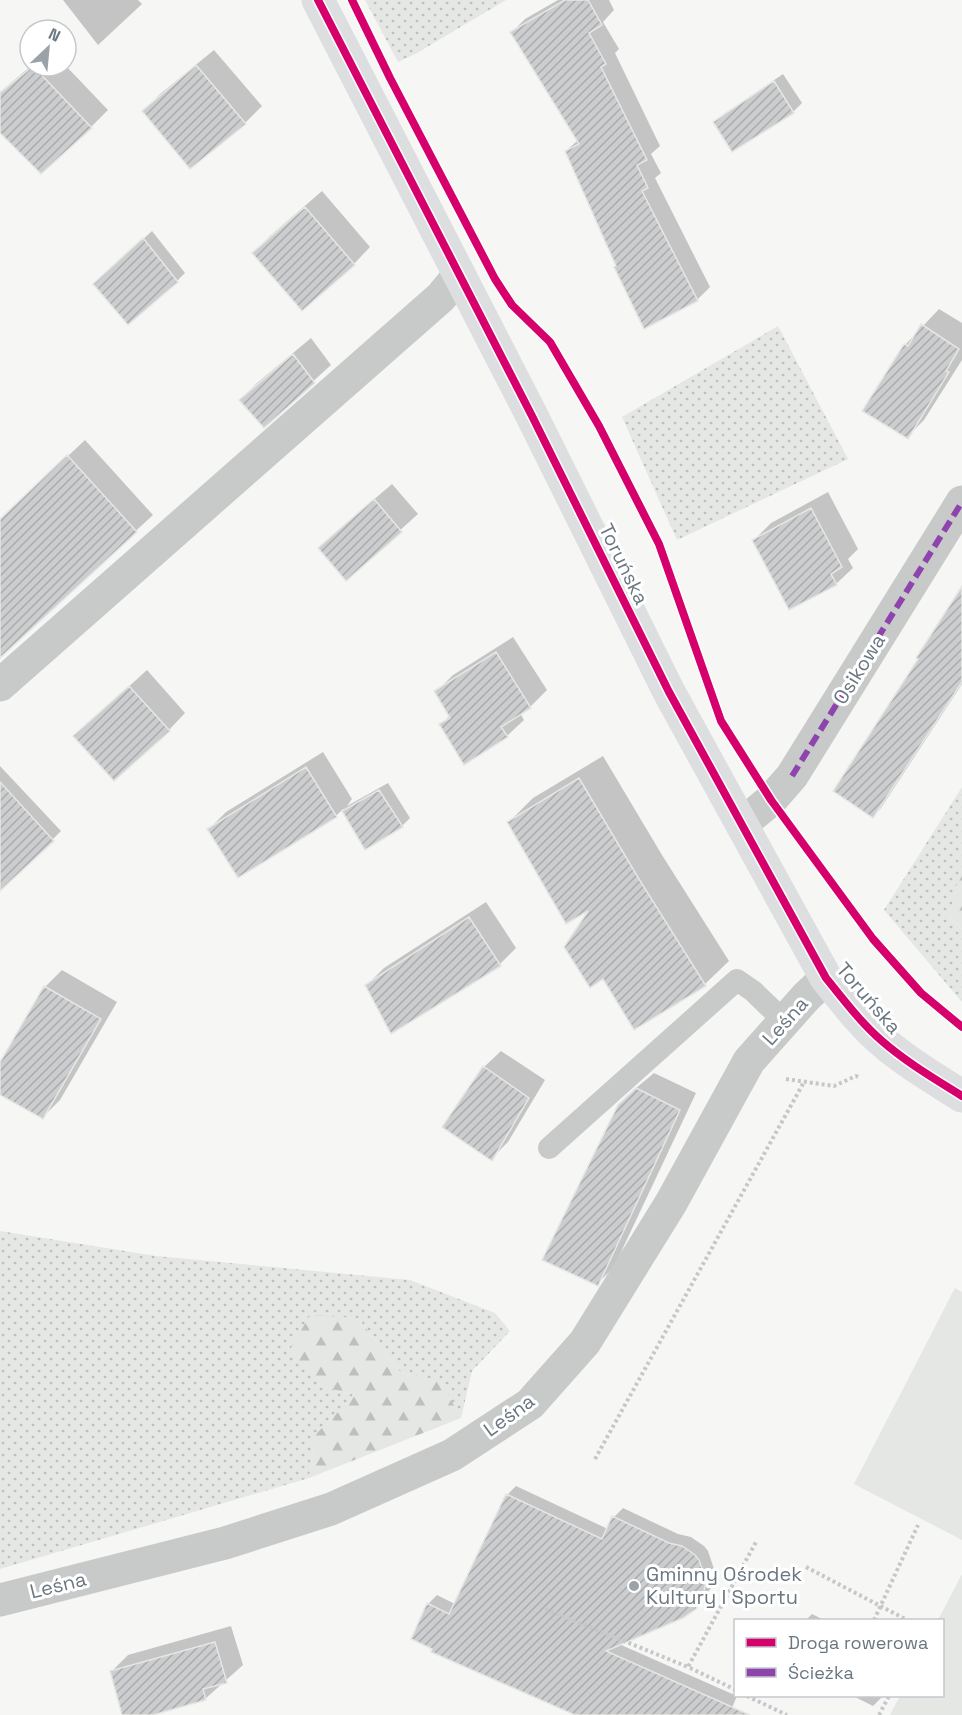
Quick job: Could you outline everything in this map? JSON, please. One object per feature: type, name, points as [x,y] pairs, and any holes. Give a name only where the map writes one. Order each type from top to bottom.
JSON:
[{"type":"main road","name":"Toruńska","points":[[318,0],[556,463],[669,692],[826,978],[880,1040],[962,1096]]},
{"type":"street","points":[[0,685],[441,297],[459,275]]},
{"type":"street","name":"Osikowa","points":[[742,824],[771,800],[792,776],[962,502]]},
{"type":"street","name":"Leśna","points":[[0,1600],[225,1543],[331,1509],[452,1455],[530,1404],[585,1342],[671,1203],[749,1061],[826,978]]},
{"type":"lane","points":[[549,1148],[737,980],[753,991],[784,1021]]},
{"type":"path","points":[[595,1459],[804,1082]]},
{"type":"path","points":[[875,1619],[918,1525]]},
{"type":"path","points":[[688,1666],[756,1542]]},
{"type":"path","points":[[806,1567],[905,1619]]},
{"type":"path","points":[[545,1609],[688,1666],[734,1689]]},
{"type":"path","points":[[751,1697],[787,1715]]},
{"type":"path","points":[[879,1715],[888,1697]]},
{"type":"green space","points":[[365,0],[506,0],[398,62]]},
{"type":"green space","points":[[778,326],[848,459],[677,540],[622,417]]},
{"type":"green space","points":[[962,787],[962,867],[949,916],[962,929],[962,1002],[884,910]]},
{"type":"green space","points":[[962,867],[962,929],[949,916]]},
{"type":"green space","points":[[0,1231],[156,1256],[410,1280],[495,1313],[510,1331],[472,1371],[461,1418],[440,1381],[401,1373],[358,1318],[321,1386],[355,1395],[315,1435],[309,1478],[0,1569]]},
{"type":"green space","points":[[955,1288],[962,1292],[962,1540],[854,1484]]},
{"type":"green space","points":[[310,1315],[358,1318],[401,1373],[440,1380],[461,1418],[309,1478],[315,1435],[355,1395],[321,1386],[288,1353]]},
{"type":"green space","points":[[962,1574],[962,1715],[890,1715],[899,1697],[944,1697],[944,1619],[939,1619]]},
{"type":"building","points":[[565,0],[588,0],[602,25],[589,33],[606,64],[601,67],[647,160],[637,165],[648,188],[642,191],[698,301],[644,329],[614,267],[616,266],[565,151],[579,144],[510,32]]},
{"type":"building","points":[[196,65],[246,124],[190,169],[142,111]]},
{"type":"building","points":[[18,78],[44,78],[92,128],[41,174],[0,133],[0,93]]},
{"type":"building","points":[[774,81],[794,113],[732,152],[713,122]]},
{"type":"building","points":[[305,207],[355,265],[302,311],[252,253]]},
{"type":"building","points":[[143,238],[178,282],[128,325],[93,284]]},
{"type":"building","points":[[921,324],[959,349],[946,371],[949,372],[908,439],[862,411],[904,344],[908,346]]},
{"type":"building","points":[[293,354],[315,383],[264,428],[239,400]]},
{"type":"building","points":[[67,455],[137,532],[0,658],[0,519]]},
{"type":"building","points":[[374,499],[402,532],[346,581],[318,548]]},
{"type":"building","points":[[811,508],[842,567],[831,574],[837,585],[789,610],[752,540]]},
{"type":"building","points":[[962,586],[962,682],[873,818],[833,791]]},
{"type":"building","points":[[496,652],[531,708],[501,727],[508,737],[464,765],[439,724],[450,718],[434,691]]},
{"type":"building","points":[[129,686],[170,731],[114,781],[73,736]]},
{"type":"building","points":[[306,767],[337,817],[238,878],[207,829]]},
{"type":"building","points":[[579,778],[706,986],[634,1030],[603,979],[590,988],[564,947],[588,911],[566,924],[507,822]]},
{"type":"building","points":[[0,782],[54,841],[0,891]]},
{"type":"building","points":[[379,790],[403,827],[365,850],[342,811]]},
{"type":"building","points":[[469,917],[501,966],[391,1034],[365,985]]},
{"type":"building","points":[[44,986],[101,1019],[43,1119],[0,1095],[0,1062]]},
{"type":"building","points":[[483,1066],[529,1098],[492,1161],[442,1127]]},
{"type":"building","points":[[636,1088],[680,1110],[598,1286],[542,1260],[618,1105]]},
{"type":"building","points":[[506,1494],[602,1539],[612,1516],[669,1543],[682,1546],[695,1555],[706,1579],[703,1597],[696,1609],[683,1618],[606,1651],[750,1715],[575,1715],[431,1652],[432,1649],[411,1639],[427,1603],[449,1614]]},
{"type":"building","points":[[215,1642],[227,1683],[203,1689],[206,1700],[153,1715],[122,1715],[110,1671]]},
{"type":"marked path","points":[[792,776],[962,502]]},
{"type":"cycle path","points":[[318,0],[532,416],[669,692],[826,978],[860,1019],[891,1049],[962,1096]]},
{"type":"cycle path","points":[[352,0],[495,279],[512,305],[550,342],[599,426],[659,544],[721,721],[771,800],[873,939],[921,993],[962,1027]]},
{"type":"place","name":"Gminny Ośrodek Kultury I Sportu","points":[[634,1586]]}]
